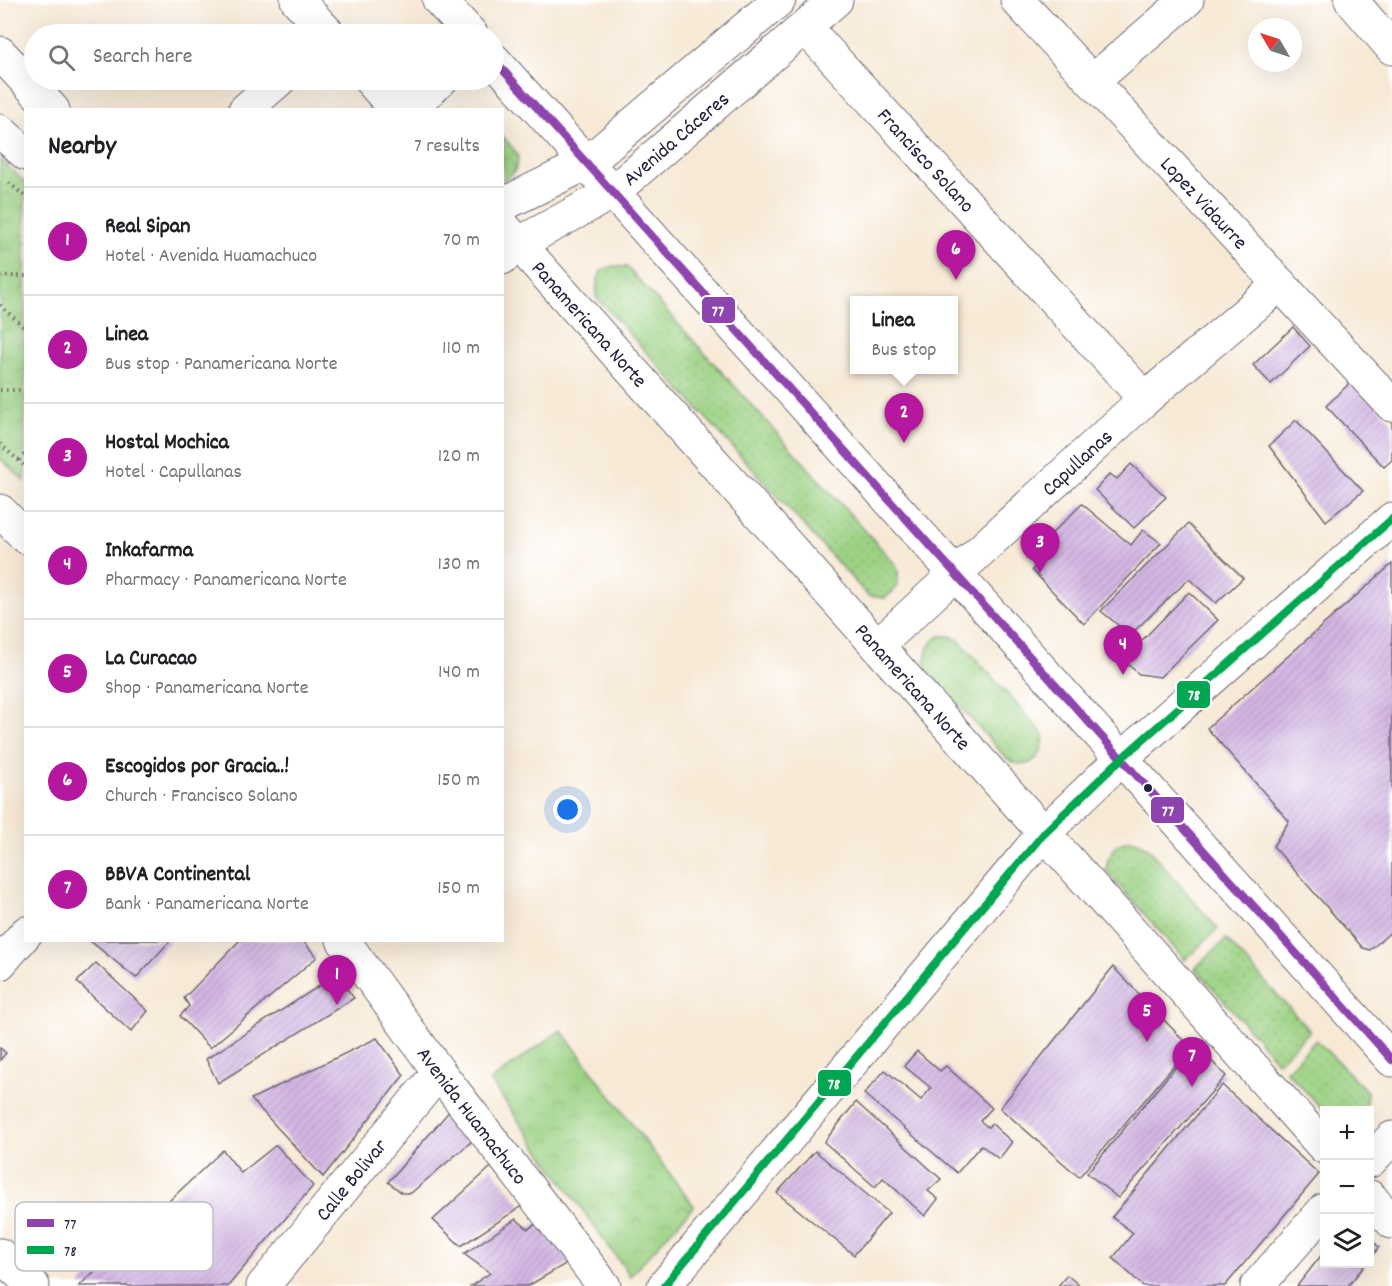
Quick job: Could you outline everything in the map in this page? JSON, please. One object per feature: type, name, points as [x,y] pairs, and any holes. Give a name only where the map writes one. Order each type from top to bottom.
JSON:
[{"type":"main road","points":[[297,0],[320,24]]},
{"type":"main road","points":[[439,0],[462,24]]},
{"type":"main road","name":"Avenida Cáceres","points":[[504,204],[587,164],[779,0]]},
{"type":"main road","name":"Avenida Cáceres","points":[[508,242],[613,192],[836,0]]},
{"type":"main road","name":"Lopez Vidaurre","points":[[1017,0],[1392,405]]},
{"type":"main road","points":[[1093,81],[1187,0]]},
{"type":"main road","points":[[1351,0],[1392,48]]},
{"type":"main road","name":"Francisco Solano","points":[[805,27],[1145,399]]},
{"type":"main road","points":[[0,53],[24,79]]},
{"type":"main road","points":[[504,71],[1392,1060]]},
{"type":"main road","points":[[34,90],[51,108]]},
{"type":"main road","points":[[247,108],[268,90]]},
{"type":"main road","points":[[379,90],[395,108]]},
{"type":"main road","points":[[409,108],[430,90]]},
{"type":"main road","points":[[0,130],[24,152]]},
{"type":"main road","name":"Panamericana Norte","points":[[508,242],[878,645],[1320,1142]]},
{"type":"main road","name":"Capullanas","points":[[878,645],[1145,399],[1280,284]]},
{"type":"main road","points":[[0,511],[24,535]]},
{"type":"main road","points":[[664,1286],[1044,832],[1122,758],[1392,519]]},
{"type":"main road","points":[[0,963],[24,935]]},
{"type":"main road","name":"Avenida Huamachuco","points":[[344,942],[439,1072],[604,1286]]},
{"type":"main road","name":"Calle Bolivar","points":[[263,1286],[439,1072]]},
{"type":"main road","points":[[1371,1160],[1392,1138]]},
{"type":"main road","points":[[1374,1202],[1392,1222]]},
{"type":"main road","points":[[1257,1286],[1320,1214]]},
{"type":"main road","points":[[0,1255],[15,1269]]},
{"type":"main road","points":[[17,1271],[33,1286]]},
{"type":"path","points":[[9,182],[24,195]]},
{"type":"path","points":[[0,276],[24,276]]},
{"type":"path","points":[[0,305],[24,327]]},
{"type":"path","points":[[0,390],[24,390]]},
{"type":"path","points":[[0,444],[24,464]]},
{"type":"path","points":[[18,460],[24,455]]},
{"type":"green space","points":[[504,137],[518,155],[515,170],[504,179]]},
{"type":"green space","points":[[0,159],[24,181],[24,480],[0,459]]},
{"type":"green space","points":[[613,266],[627,267],[897,566],[897,585],[890,594],[885,598],[868,596],[596,297],[597,282],[601,271]]},
{"type":"green space","points":[[939,636],[951,636],[959,640],[1044,735],[1041,751],[1033,761],[1021,764],[1006,758],[926,669],[927,650]]},
{"type":"green space","points":[[1130,840],[1147,847],[1218,929],[1185,960],[1106,871],[1108,859],[1116,845]]},
{"type":"green space","points":[[1226,939],[1310,1031],[1278,1062],[1195,968]]},
{"type":"green space","points":[[561,1030],[694,1206],[630,1276],[490,1081]]},
{"type":"green space","points":[[1316,1040],[1367,1091],[1366,1104],[1365,1106],[1320,1107],[1286,1071]]},
{"type":"building","points":[[1293,327],[1310,346],[1271,384],[1253,365]]},
{"type":"building","points":[[1353,380],[1392,422],[1392,460],[1384,467],[1326,406]]},
{"type":"building","points":[[1296,420],[1363,491],[1326,521],[1269,446]]},
{"type":"building","points":[[1131,464],[1166,497],[1134,528],[1095,490],[1110,474],[1117,479]]},
{"type":"building","points":[[1082,504],[1131,545],[1143,530],[1161,543],[1084,624],[1032,570],[1050,549],[1044,541]]},
{"type":"building","points":[[1188,524],[1243,578],[1216,603],[1189,579],[1130,635],[1101,611]]},
{"type":"building","points":[[1392,564],[1392,931],[1370,950],[1363,948],[1273,846],[1289,821],[1207,728]]},
{"type":"building","points":[[1189,592],[1218,620],[1160,677],[1139,674],[1123,660]]},
{"type":"building","points":[[91,942],[169,942],[136,978]]},
{"type":"building","points":[[238,942],[304,942],[317,957],[210,1048],[180,1016],[189,1006],[184,998]]},
{"type":"building","points":[[96,963],[148,1011],[131,1032],[77,982]]},
{"type":"building","points":[[1113,967],[1190,1047],[1079,1177],[1000,1108]]},
{"type":"building","points":[[336,975],[354,998],[218,1083],[206,1059]]},
{"type":"building","points":[[377,1038],[404,1075],[323,1177],[251,1099]]},
{"type":"building","points":[[1195,1044],[1226,1076],[1118,1198],[1087,1173]]},
{"type":"building","points":[[0,1048],[6,1053],[0,1060]]},
{"type":"building","points":[[917,1051],[940,1071],[946,1066],[992,1108],[980,1121],[988,1127],[992,1124],[1012,1142],[999,1159],[981,1145],[957,1173],[864,1094],[885,1070],[921,1100],[931,1088],[904,1066]]},
{"type":"building","points":[[1222,1085],[1319,1174],[1225,1286],[1143,1286],[1113,1258],[1133,1233],[1112,1217]]},
{"type":"building","points":[[856,1102],[941,1179],[928,1191],[938,1199],[925,1216],[883,1178],[875,1187],[824,1142]]},
{"type":"building","points":[[452,1108],[478,1136],[411,1193],[402,1193],[388,1182]]},
{"type":"building","points":[[276,1145],[313,1186],[228,1286],[79,1286],[95,1271],[213,1271],[213,1202],[168,1202],[223,1150],[241,1173]]},
{"type":"building","points":[[815,1151],[889,1213],[854,1255],[777,1193]]},
{"type":"building","points":[[491,1167],[522,1206],[461,1246],[433,1220]]},
{"type":"building","points":[[516,1219],[528,1229],[539,1222],[579,1256],[528,1286],[471,1286],[490,1273],[464,1254]]},
{"type":"building","points":[[1374,1243],[1379,1247],[1374,1254]]},
{"type":"building","points":[[1320,1257],[1320,1268],[1363,1268],[1348,1286],[1297,1286]]},
{"type":"building","points":[[1067,1275],[1080,1286],[1058,1286]]},
{"type":"transit line","name":"77","points":[[504,71],[1392,1060]]},
{"type":"transit line","name":"78","points":[[664,1286],[1045,832],[1122,758],[1392,519]]},
{"type":"place","name":"Escogidos por Gracia..!","points":[[956,280]]},
{"type":"place","name":"Linea","points":[[904,443]]},
{"type":"place","name":"Hostal Mochica","points":[[1040,573]]},
{"type":"place","name":"Inkafarma","points":[[1123,675]]},
{"type":"place","name":"Real Sipan","points":[[337,1005]]},
{"type":"place","name":"La Curacao","points":[[1147,1042]]},
{"type":"place","name":"BBVA Continental","points":[[1192,1087]]}]
